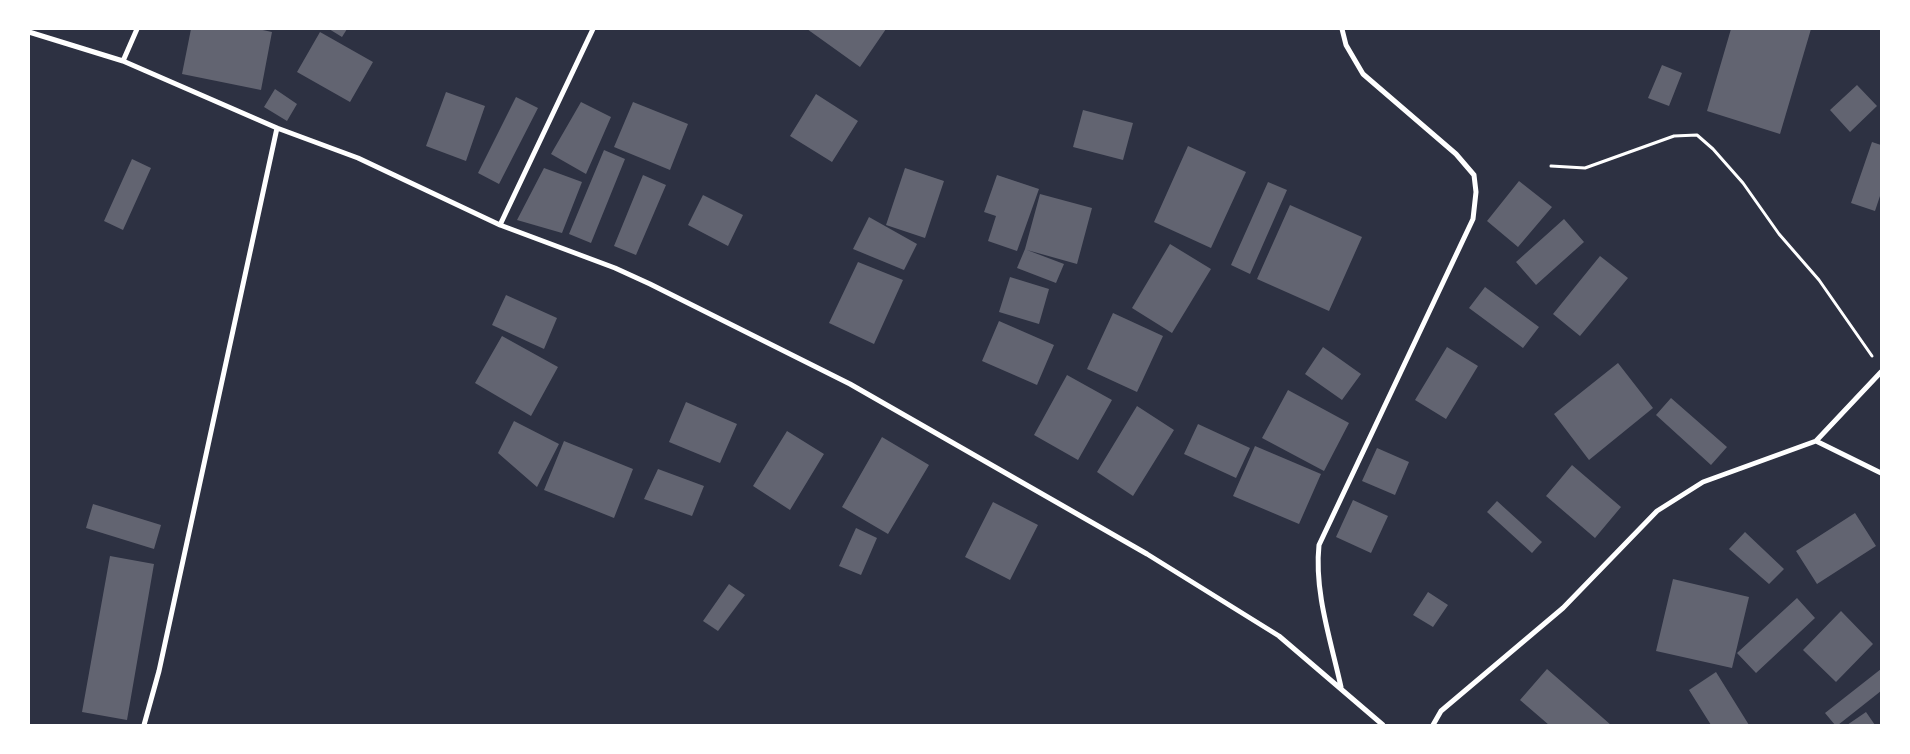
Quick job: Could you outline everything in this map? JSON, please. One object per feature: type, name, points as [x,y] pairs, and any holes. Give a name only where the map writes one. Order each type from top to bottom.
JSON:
[{"type":"street","points":[[123,62],[137,29]]},
{"type":"street","points":[[500,225],[593,29]]},
{"type":"street","points":[[1341,688],[1319,585],[1317,566],[1320,545],[1472,218],[1476,192],[1474,175],[1456,154],[1363,74],[1346,45],[1342,29]]},
{"type":"street","points":[[29,32],[123,62],[277,128],[358,158],[500,225],[615,268],[850,384],[1155,559],[1279,636],[1383,725]]},
{"type":"street","points":[[144,725],[159,671],[277,128]]},
{"type":"street","points":[[1433,725],[1441,711],[1563,608],[1657,511],[1703,482],[1816,441],[1881,372]]},
{"type":"street","points":[[1816,441],[1881,473]]},
{"type":"path","points":[[1551,166],[1586,168],[1674,136],[1697,135],[1713,149],[1744,183],[1779,234],[1819,280],[1876,362]]},
{"type":"building","points":[[191,29],[258,29],[272,32],[261,90],[182,74]]},
{"type":"building","points":[[329,29],[347,29],[342,37]]},
{"type":"building","points":[[807,29],[886,29],[860,67]]},
{"type":"building","points":[[1731,29],[1811,29],[1780,134],[1707,111]]},
{"type":"building","points":[[320,32],[373,62],[350,102],[297,72]]},
{"type":"building","points":[[1662,65],[1682,73],[1669,106],[1648,98]]},
{"type":"building","points":[[1857,85],[1877,106],[1850,132],[1830,110]]},
{"type":"building","points":[[275,89],[297,104],[287,121],[264,107]]},
{"type":"building","points":[[446,92],[485,106],[466,161],[426,146]]},
{"type":"building","points":[[816,94],[858,121],[832,162],[790,136]]},
{"type":"building","points":[[516,97],[538,108],[499,184],[478,173]]},
{"type":"building","points":[[581,102],[611,117],[586,174],[551,154]]},
{"type":"building","points":[[633,102],[688,124],[670,170],[614,147]]},
{"type":"building","points":[[1083,110],[1133,123],[1123,160],[1073,147]]},
{"type":"building","points":[[1872,142],[1881,145],[1881,193],[1875,211],[1851,203]]},
{"type":"building","points":[[1188,146],[1246,172],[1211,248],[1154,222]]},
{"type":"building","points":[[604,150],[625,159],[591,243],[569,234]]},
{"type":"building","points":[[132,159],[151,168],[123,230],[104,221]]},
{"type":"building","points":[[544,168],[582,182],[562,233],[517,220]]},
{"type":"building","points":[[905,168],[944,181],[925,238],[886,225]]},
{"type":"building","points":[[643,175],[666,185],[636,255],[614,246]]},
{"type":"building","points":[[997,175],[1039,189],[1017,251],[988,241],[996,216],[984,212]]},
{"type":"building","points":[[1519,181],[1552,207],[1518,247],[1487,221]]},
{"type":"building","points":[[1268,182],[1287,190],[1250,274],[1231,265]]},
{"type":"building","points":[[1040,194],[1092,208],[1077,264],[1027,250],[1064,264],[1056,283],[1017,268],[1025,249]]},
{"type":"building","points":[[703,195],[743,215],[728,246],[688,225]]},
{"type":"building","points":[[1290,205],[1362,237],[1329,311],[1257,279]]},
{"type":"building","points":[[869,217],[917,244],[904,270],[853,249]]},
{"type":"building","points":[[1564,219],[1584,242],[1536,285],[1516,262]]},
{"type":"building","points":[[1170,244],[1211,269],[1172,333],[1132,308]]},
{"type":"building","points":[[1600,256],[1628,278],[1580,336],[1553,314]]},
{"type":"building","points":[[858,262],[903,280],[874,344],[829,323]]},
{"type":"building","points":[[1010,277],[1049,289],[1039,324],[999,312]]},
{"type":"building","points":[[1485,287],[1539,327],[1523,348],[1469,308]]},
{"type":"building","points":[[506,295],[557,318],[544,349],[492,325]]},
{"type":"building","points":[[1113,313],[1163,336],[1137,392],[1087,369]]},
{"type":"building","points":[[999,321],[1054,345],[1037,385],[982,361]]},
{"type":"building","points":[[502,336],[558,367],[531,416],[475,383]]},
{"type":"building","points":[[1323,347],[1361,374],[1342,400],[1305,374]]},
{"type":"building","points":[[1447,347],[1478,366],[1446,419],[1415,400]]},
{"type":"building","points":[[1618,363],[1653,408],[1589,460],[1554,414]]},
{"type":"building","points":[[1067,375],[1112,400],[1078,460],[1034,435]]},
{"type":"building","points":[[1288,390],[1349,423],[1324,471],[1262,438]]},
{"type":"building","points":[[1671,398],[1727,447],[1711,465],[1656,415]]},
{"type":"building","points":[[686,402],[737,424],[720,463],[669,442]]},
{"type":"building","points":[[1137,406],[1174,430],[1133,496],[1097,472]]},
{"type":"building","points":[[514,421],[559,444],[537,487],[498,453]]},
{"type":"building","points":[[1198,424],[1250,448],[1236,478],[1184,454]]},
{"type":"building","points":[[787,431],[824,454],[790,510],[753,486]]},
{"type":"building","points":[[882,437],[929,465],[888,534],[842,507]]},
{"type":"building","points":[[564,441],[633,469],[614,518],[544,490]]},
{"type":"building","points":[[1255,446],[1321,474],[1299,524],[1233,496]]},
{"type":"building","points":[[1377,448],[1409,462],[1395,495],[1362,481]]},
{"type":"building","points":[[1572,465],[1621,507],[1595,538],[1546,496]]},
{"type":"building","points":[[658,469],[704,486],[692,516],[644,499]]},
{"type":"building","points":[[1353,500],[1388,516],[1371,553],[1336,537]]},
{"type":"building","points":[[1497,501],[1542,542],[1532,553],[1487,512]]},
{"type":"building","points":[[993,502],[1038,525],[1010,580],[965,557]]},
{"type":"building","points":[[93,504],[161,525],[154,549],[86,528]]},
{"type":"building","points":[[1855,513],[1876,546],[1817,584],[1796,551]]},
{"type":"building","points":[[856,528],[877,538],[861,575],[839,566]]},
{"type":"building","points":[[1745,532],[1784,569],[1769,584],[1729,549]]},
{"type":"building","points":[[110,556],[154,564],[127,720],[82,712]]},
{"type":"building","points":[[1673,579],[1749,597],[1732,668],[1656,651]]},
{"type":"building","points":[[729,584],[745,595],[718,631],[703,621]]},
{"type":"building","points":[[1428,592],[1448,605],[1433,627],[1413,615]]},
{"type":"building","points":[[1797,598],[1815,618],[1756,673],[1737,653]]},
{"type":"building","points":[[1841,611],[1873,644],[1836,682],[1803,650]]},
{"type":"building","points":[[1547,669],[1611,725],[1549,725],[1520,700]]},
{"type":"building","points":[[1881,669],[1881,691],[1838,725],[1835,725],[1825,713]]},
{"type":"building","points":[[1716,672],[1749,725],[1711,725],[1689,690]]},
{"type":"building","points":[[1866,712],[1875,725],[1847,725]]}]
